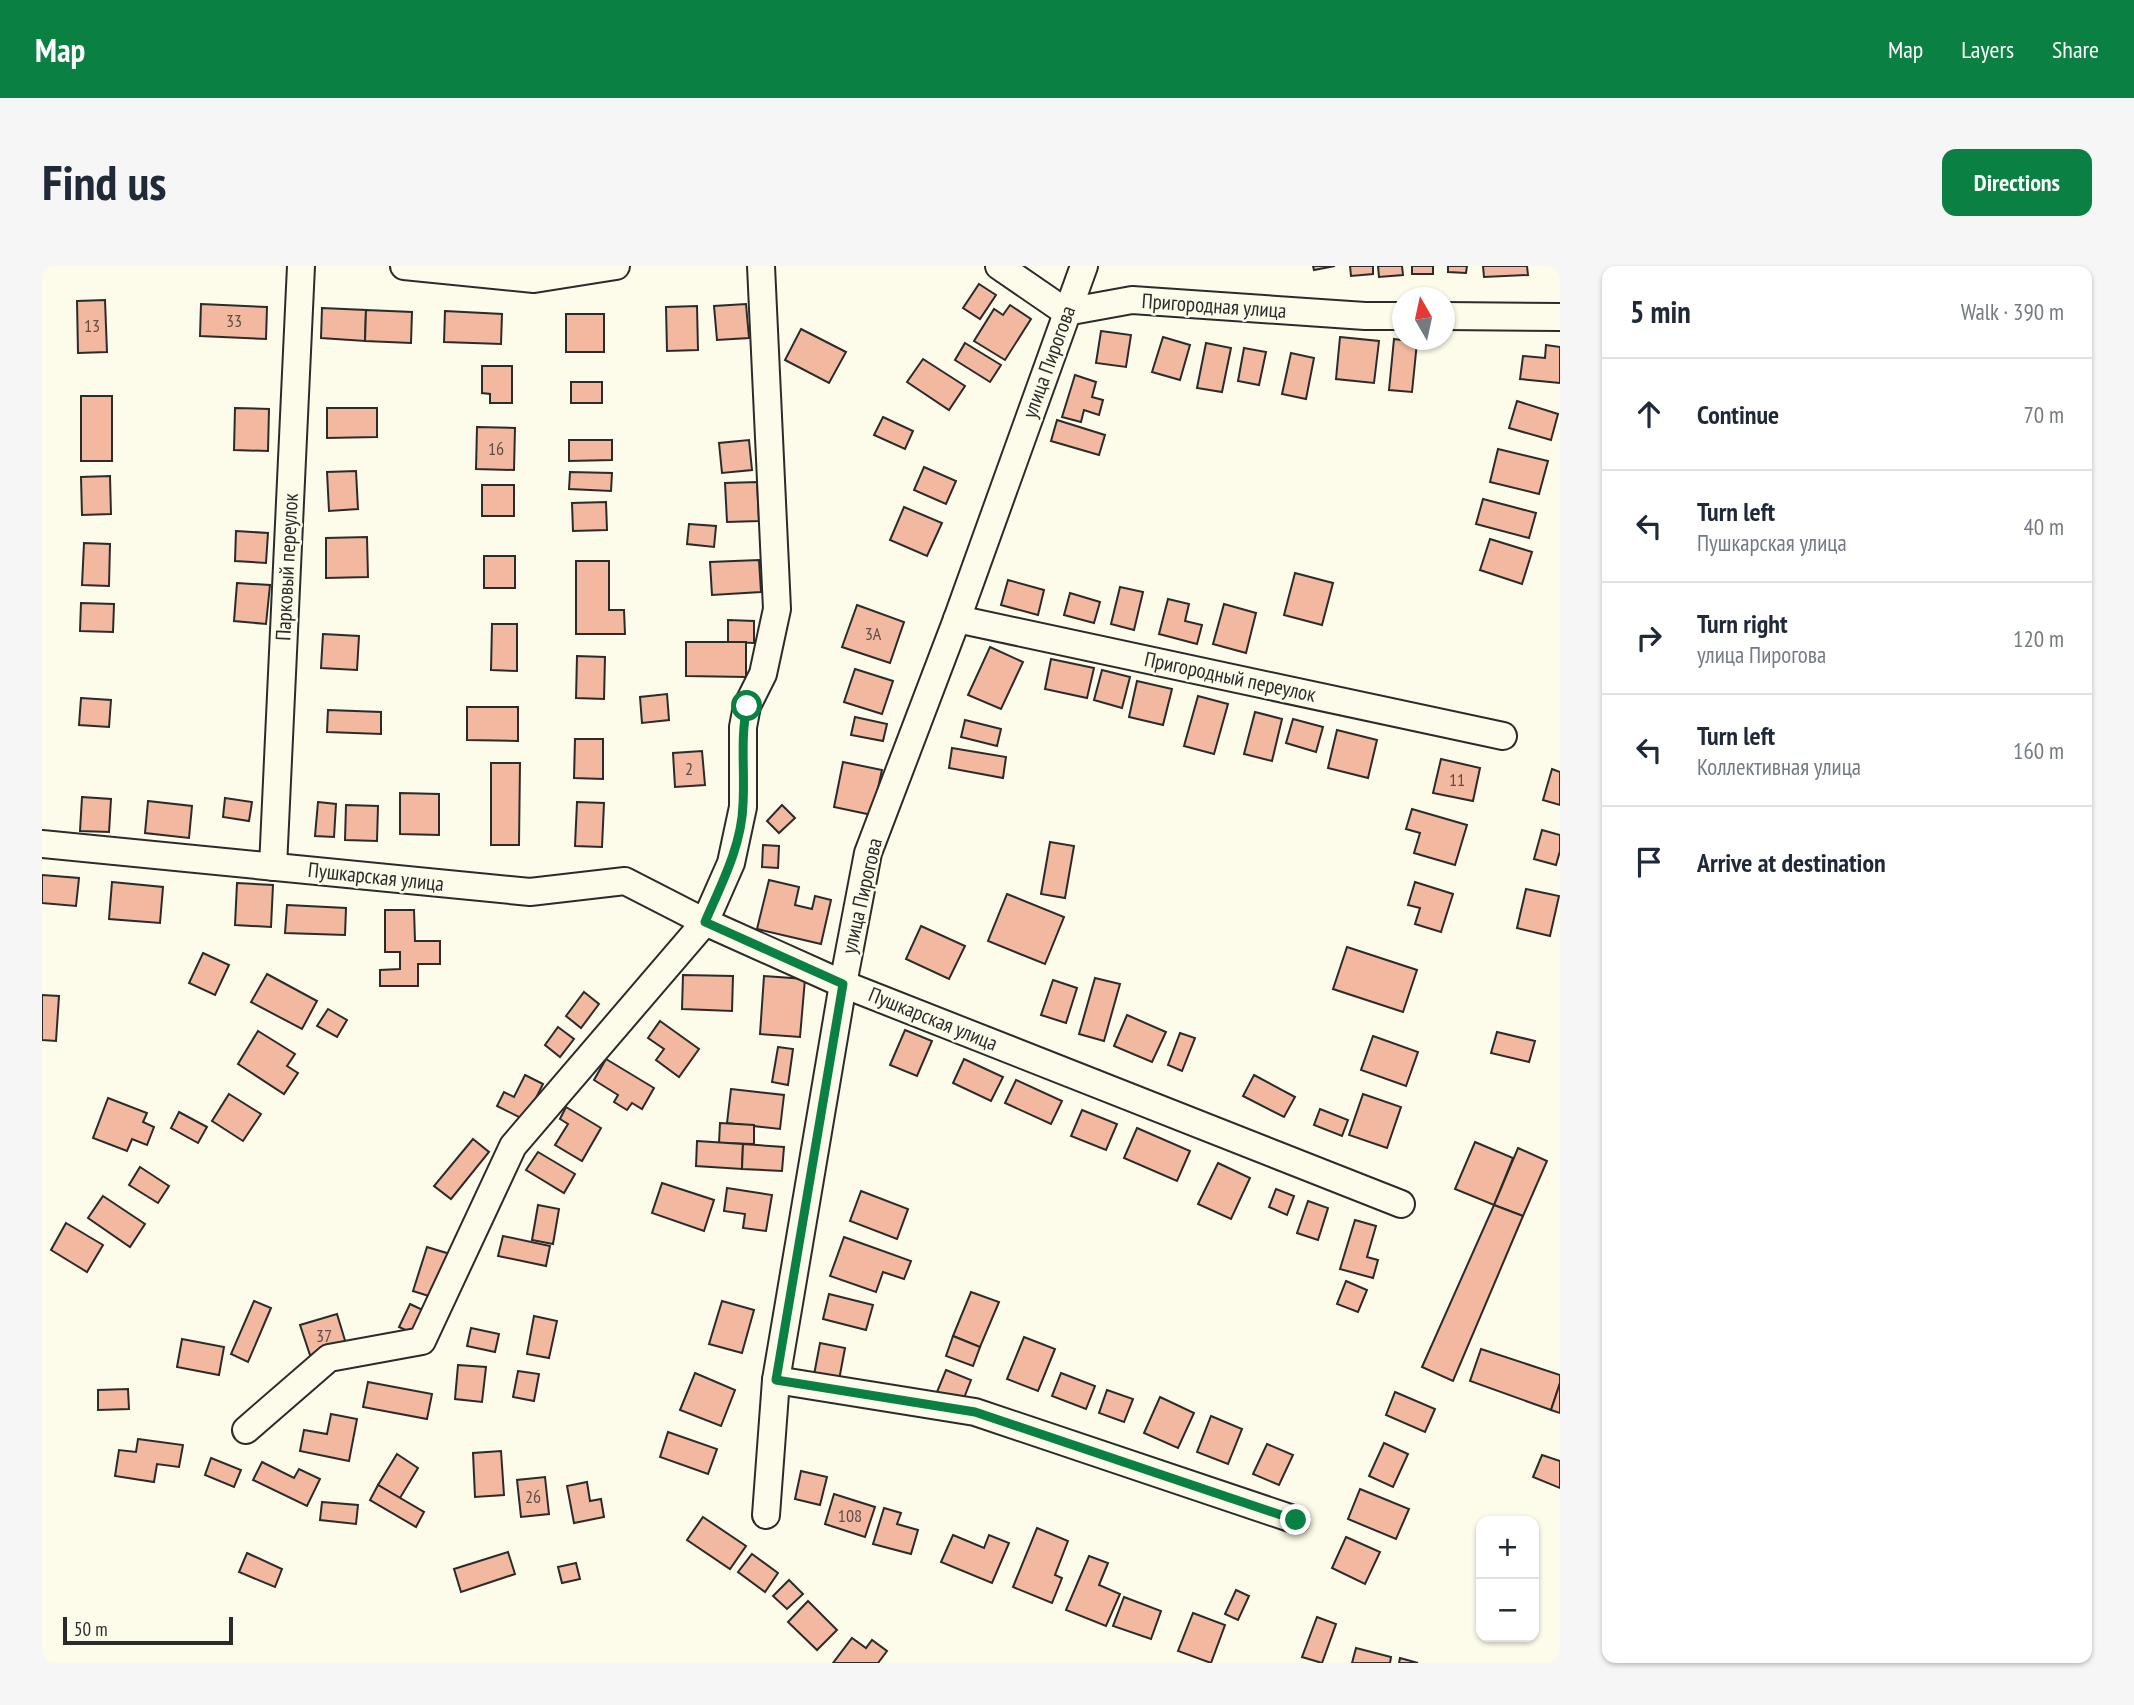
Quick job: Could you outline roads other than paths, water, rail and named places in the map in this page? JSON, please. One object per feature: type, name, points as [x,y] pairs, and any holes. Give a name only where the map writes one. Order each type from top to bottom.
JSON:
[{"type":"street","name":"Парковый переулок","points":[[273,867],[301,266]]},
{"type":"street","points":[[404,266],[534,279],[615,266]]},
{"type":"street","points":[[246,1430],[329,1358],[422,1341],[513,1146],[705,922],[731,863],[743,807],[743,727],[747,706],[763,674],[777,609],[761,266]]},
{"type":"street","points":[[999,266],[1066,312]]},
{"type":"street","name":"улица Пирогова","points":[[766,1515],[776,1380],[867,853],[957,619],[1084,266]]},
{"type":"street","name":"Пригородная улица","points":[[1066,312],[1132,300],[1392,316]]},
{"type":"street","points":[[1455,316],[1560,317]]},
{"type":"street","name":"Пригородный переулок","points":[[957,619],[1503,736]]},
{"type":"street","name":"Пушкарская улица","points":[[42,844],[530,892],[625,881],[705,922],[843,984],[1401,1205]]},
{"type":"street","points":[[776,1380],[975,1412],[1296,1520]]}]
